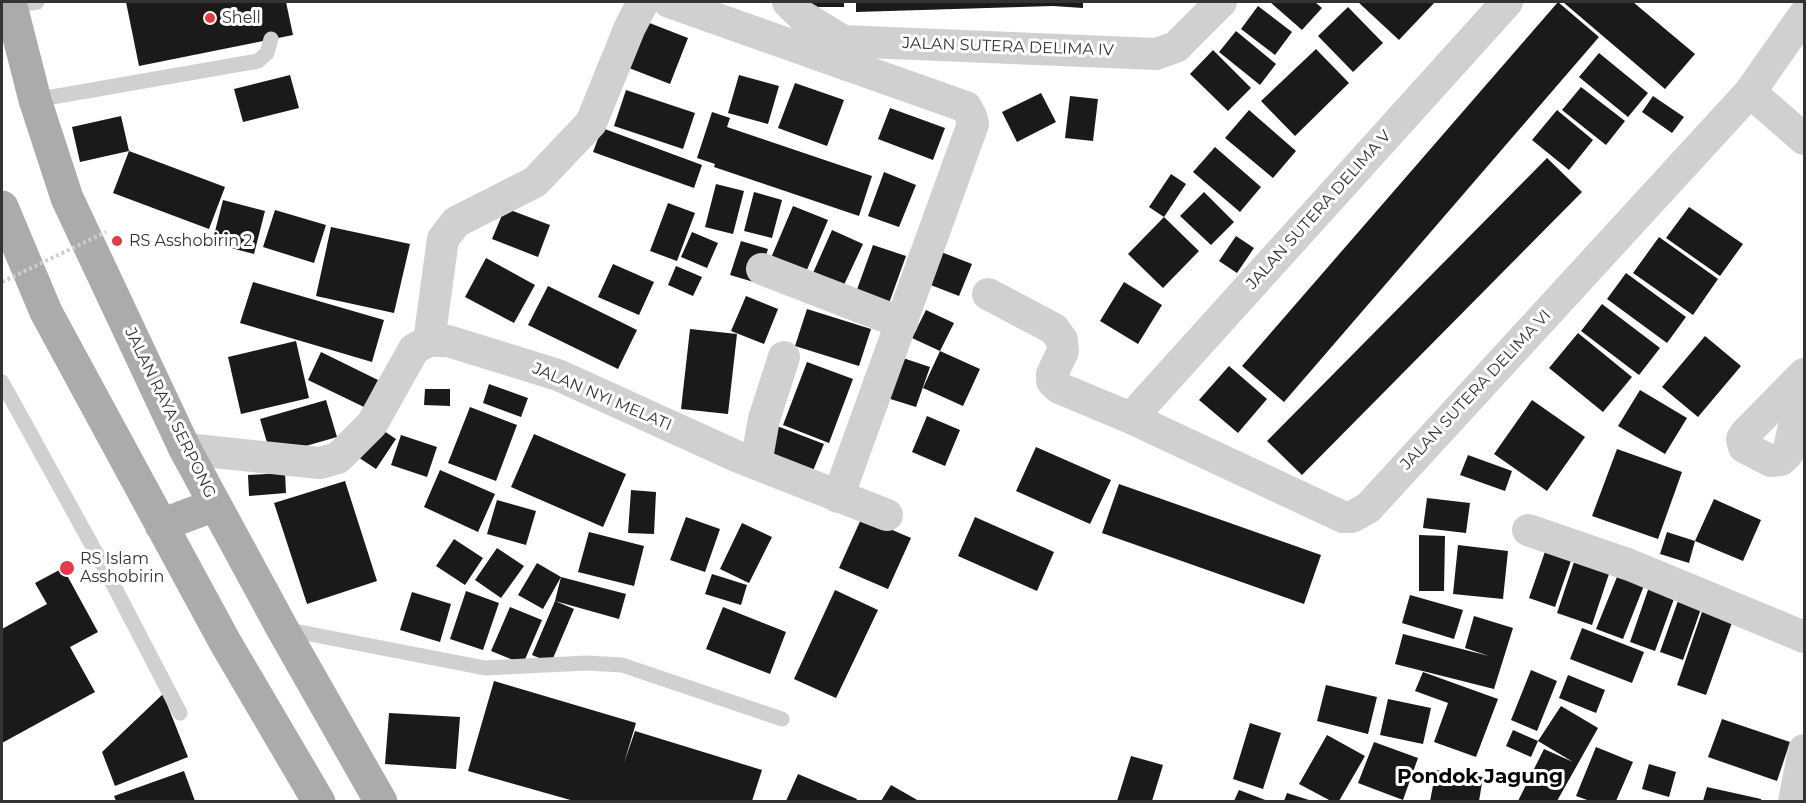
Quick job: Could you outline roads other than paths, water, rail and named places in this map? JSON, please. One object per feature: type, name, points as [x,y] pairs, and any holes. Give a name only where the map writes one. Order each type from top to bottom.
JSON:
[{"type":"main road","name":"JALAN RAYA SERPONG","points":[[20,3],[35,100],[66,198],[184,449],[282,628],[381,801]]},
{"type":"main road","points":[[2,212],[45,312],[225,642],[319,801]]},
{"type":"main road","points":[[161,525],[215,505]]},
{"type":"street","points":[[184,449],[320,463],[338,458],[372,424],[414,350],[429,341],[442,240],[456,222],[535,182],[591,123],[630,27],[644,2]]},
{"type":"street","points":[[669,2],[966,107],[973,124],[838,497]]},
{"type":"street","name":"JALAN SUTERA DELIMA IV","points":[[788,2],[802,16],[843,41],[1156,54],[1176,47],[1221,2]]},
{"type":"street","name":"JALAN SUTERA DELIMA V","points":[[1131,418],[1507,2]]},
{"type":"street","name":"JALAN SUTERA DELIMA VI","points":[[988,294],[1054,329],[1062,340],[1063,351],[1052,374],[1052,381],[1059,388],[1131,418],[1343,517],[1352,517],[1368,508],[1750,92],[1804,15]]},
{"type":"street","points":[[1750,92],[1804,139]]},
{"type":"street","points":[[762,269],[902,323]]},
{"type":"street","name":"JALAN NYI MELATI","points":[[429,341],[448,341],[558,375],[756,464],[887,515]]},
{"type":"street","points":[[756,464],[764,419],[784,357]]},
{"type":"street","points":[[1804,374],[1746,433],[1742,439],[1744,447],[1771,461],[1781,460],[1788,453],[1804,381]]},
{"type":"street","points":[[1528,530],[1630,565],[1804,637]]},
{"type":"street","points":[[1794,801],[1804,753]]},
{"type":"lane","points":[[35,100],[258,61],[267,53],[271,39]]},
{"type":"lane","points":[[2,382],[104,567],[180,713]]},
{"type":"lane","points":[[282,628],[485,668],[587,663],[622,665],[782,719]]},
{"type":"place","name":"Shell","points":[[210,18]]},
{"type":"place","name":"RS Asshobirin 2","points":[[117,241]]},
{"type":"place","name":"RS Islam Asshobirin","points":[[67,568]]},
{"type":"district","name":"Pondok Jagung","points":[[1480,777]]}]
